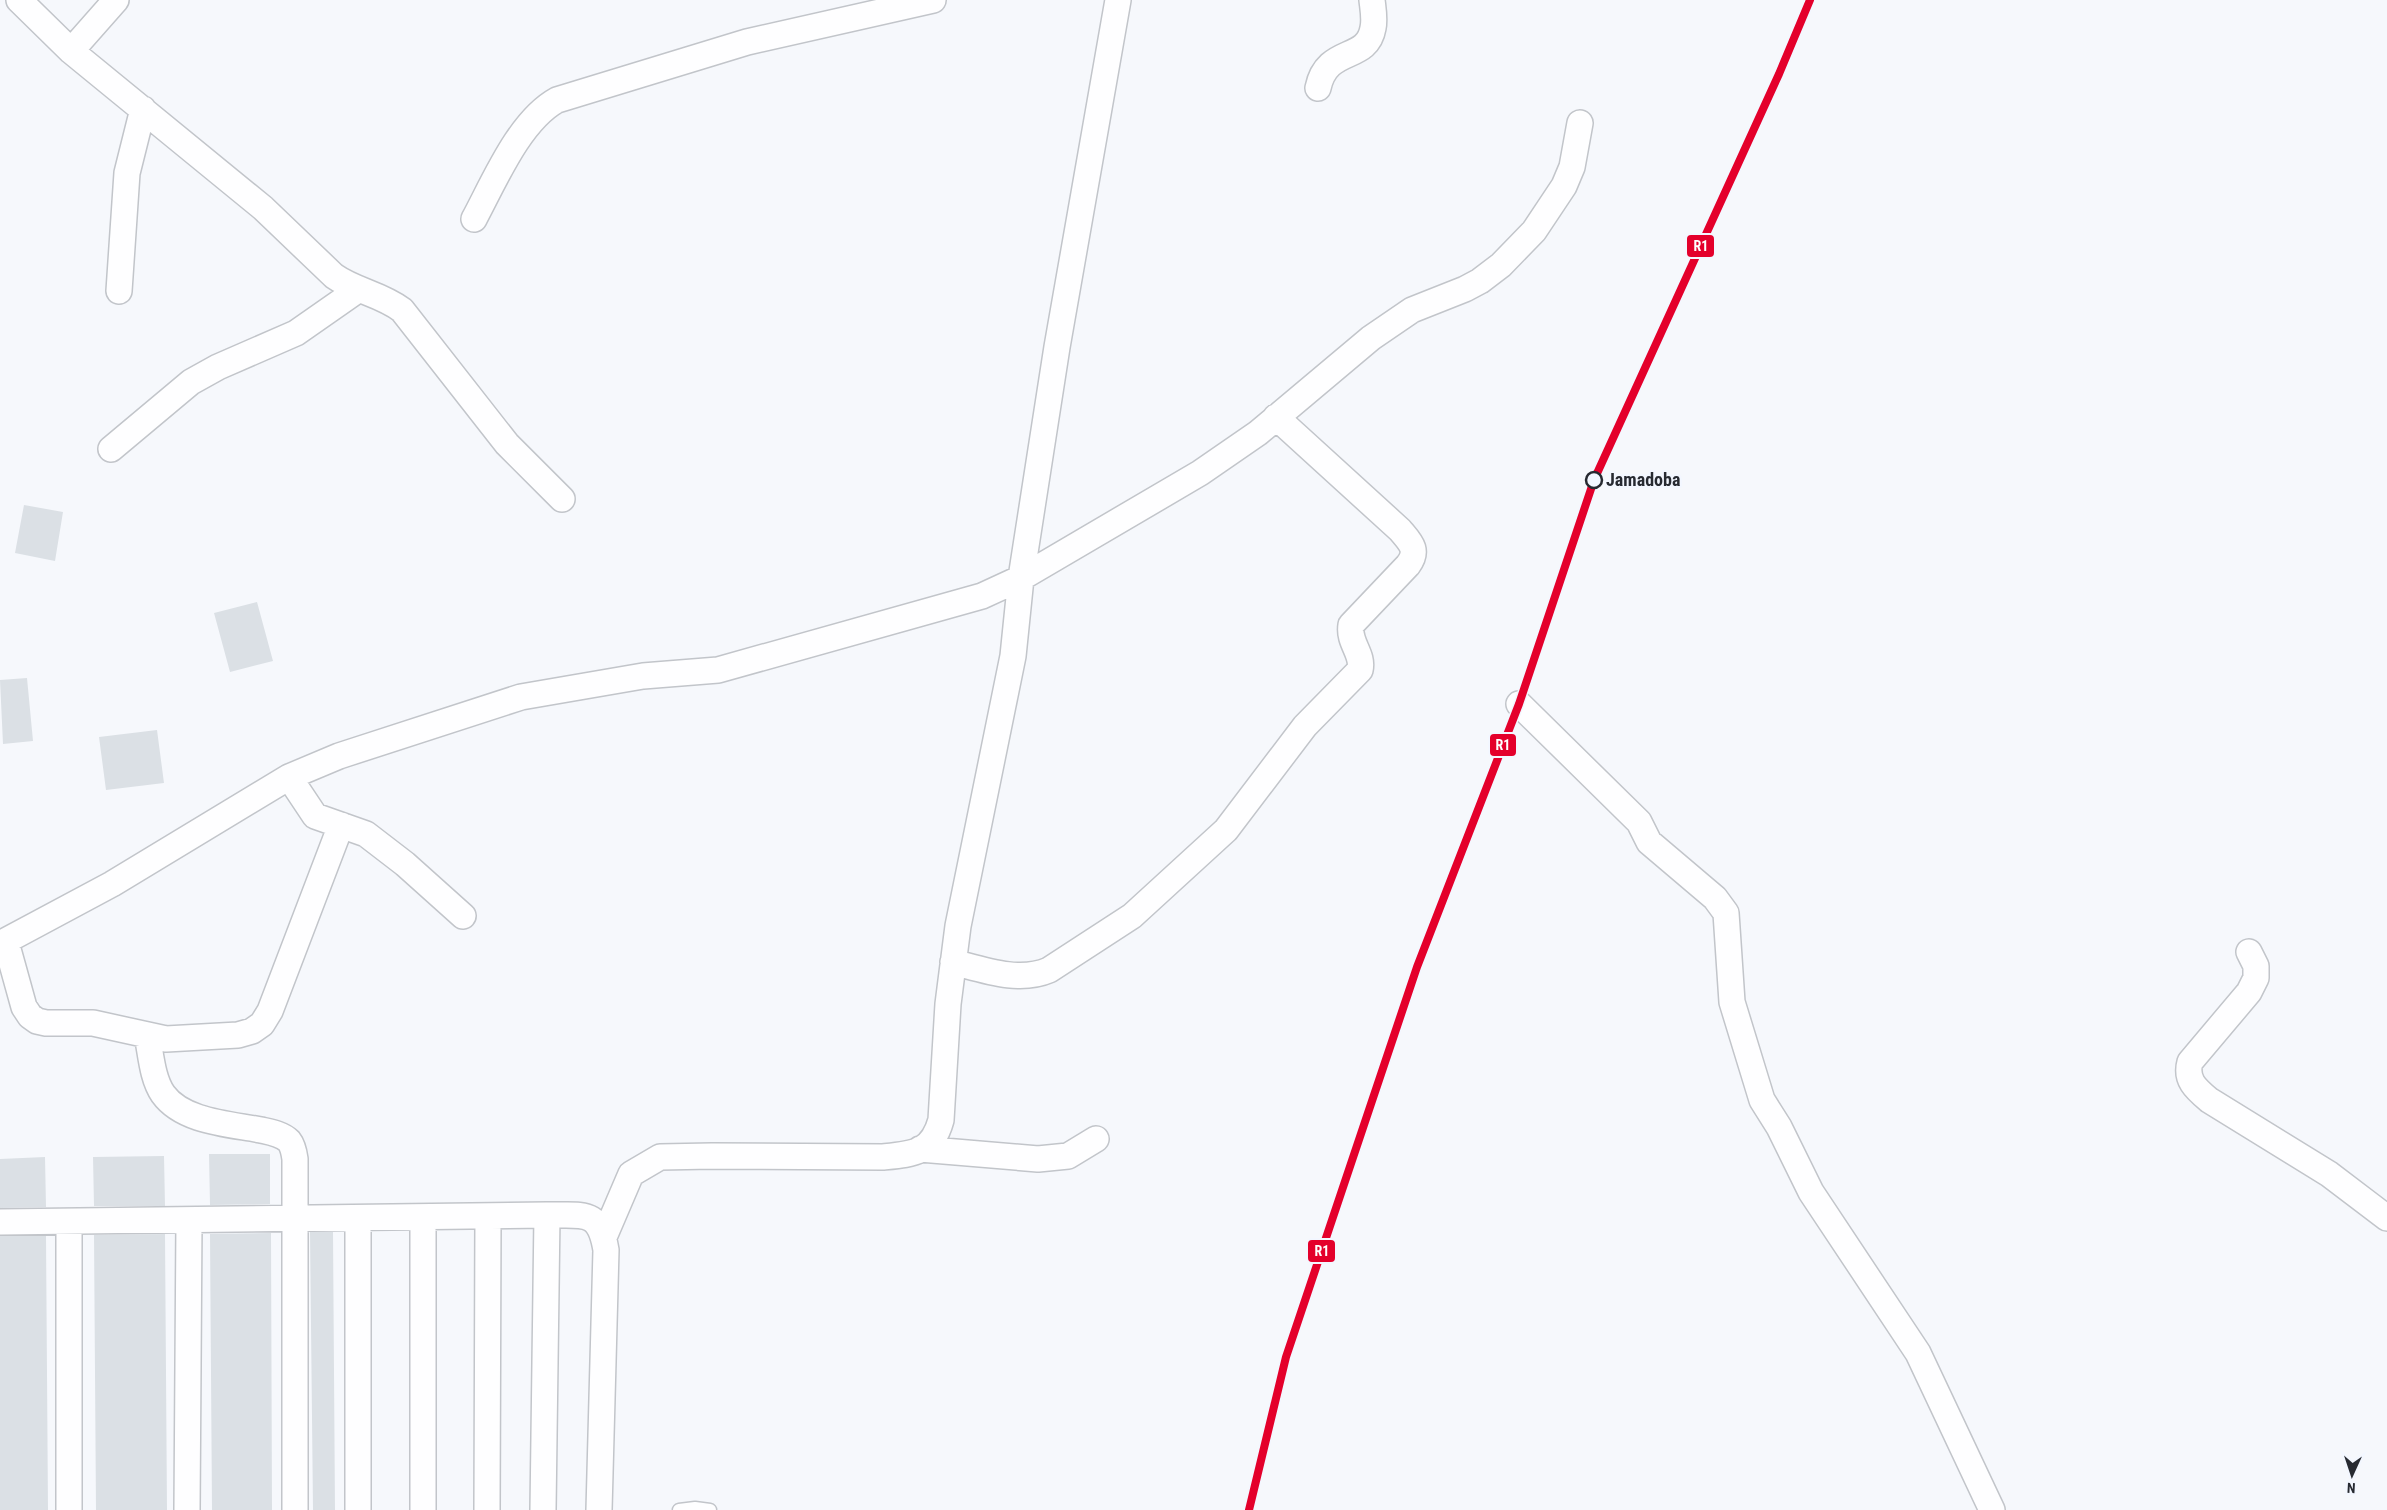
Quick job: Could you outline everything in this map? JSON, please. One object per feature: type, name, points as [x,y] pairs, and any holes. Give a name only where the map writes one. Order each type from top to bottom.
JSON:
[{"type":"street","points":[[19,0],[72,52],[263,208],[334,276],[344,284],[390,301],[402,310],[507,444],[562,499]]},
{"type":"street","points":[[72,52],[116,0]]},
{"type":"street","points":[[474,219],[497,175],[524,132],[536,116],[557,100],[747,42],[933,0]]},
{"type":"street","points":[[604,1237],[630,1174],[660,1157],[866,1158],[902,1156],[932,1143],[941,1120],[953,962],[997,725],[1011,664],[1021,578],[1060,328],[1118,0]]},
{"type":"street","points":[[1318,88],[1320,75],[1327,65],[1362,48],[1370,40],[1374,27],[1372,0]]},
{"type":"street","points":[[119,291],[126,174],[142,109]]},
{"type":"street","points":[[341,825],[270,1012],[262,1024],[252,1031],[238,1035],[166,1039],[110,1025],[46,1023],[30,1016],[24,1008],[3,943],[112,884],[289,777],[332,758],[488,706],[521,698],[643,676],[718,670],[982,596],[1021,578],[1200,473],[1252,437],[1371,338],[1412,310],[1465,289],[1480,281],[1501,265],[1534,231],[1564,186],[1572,167],[1580,124]]},
{"type":"street","points":[[111,449],[192,382],[218,367],[296,333],[359,289]]},
{"type":"street","points":[[953,962],[1007,975],[1038,975],[1049,970],[1132,916],[1226,830],[1305,726],[1360,670],[1362,662],[1352,642],[1350,634],[1351,625],[1408,565],[1413,558],[1414,550],[1410,541],[1400,530],[1276,417]]},
{"type":"street","points":[[1519,704],[1639,822],[1649,842],[1716,898],[1726,913],[1732,1002],[1762,1100],[1779,1127],[1811,1192],[1918,1353],[1992,1510]]},
{"type":"street","points":[[289,777],[314,816],[366,834],[381,844],[463,916]]},
{"type":"street","points":[[2249,952],[2256,966],[2256,978],[2249,992],[2190,1062],[2189,1078],[2196,1089],[2209,1100],[2330,1174],[2387,1218]]},
{"type":"street","points":[[147,1035],[155,1078],[162,1093],[173,1105],[191,1115],[271,1132],[288,1140],[293,1147],[295,1510]]},
{"type":"street","points":[[920,1149],[1038,1158],[1068,1156],[1096,1139]]},
{"type":"street","points":[[543,1510],[547,1215]]},
{"type":"street","points":[[0,1222],[547,1215],[584,1216],[594,1220],[600,1226],[606,1250],[599,1510]]},
{"type":"street","points":[[487,1510],[488,1216]]},
{"type":"street","points":[[423,1217],[423,1510]]},
{"type":"street","points":[[358,1218],[358,1510]]},
{"type":"street","points":[[187,1510],[189,1220]]},
{"type":"street","points":[[68,1222],[69,1510]]},
{"type":"lane","points":[[679,1510],[695,1508],[710,1510]]},
{"type":"building","points":[[24,505],[63,512],[55,561],[15,553]]},
{"type":"building","points":[[257,602],[273,661],[230,672],[214,613]]},
{"type":"building","points":[[27,678],[33,741],[3,744],[0,680]]},
{"type":"building","points":[[157,730],[164,783],[106,790],[99,737]]},
{"type":"building","points":[[209,1154],[270,1154],[270,1204],[210,1205]]},
{"type":"building","points":[[164,1156],[165,1206],[94,1206],[93,1157]]},
{"type":"building","points":[[45,1157],[46,1207],[0,1208],[0,1159]]},
{"type":"building","points":[[310,1232],[333,1232],[335,1510],[313,1510]]},
{"type":"building","points":[[271,1233],[272,1510],[212,1510],[210,1234]]},
{"type":"building","points":[[165,1234],[167,1510],[96,1510],[94,1235]]},
{"type":"building","points":[[0,1236],[46,1236],[48,1510],[0,1510]]},
{"type":"transit line","name":"R1","points":[[1249,1510],[1286,1357],[1417,967],[1519,704],[1594,480],[1779,74],[1810,0]]},
{"type":"place","name":"Jamadoba","points":[[1594,480]]}]
